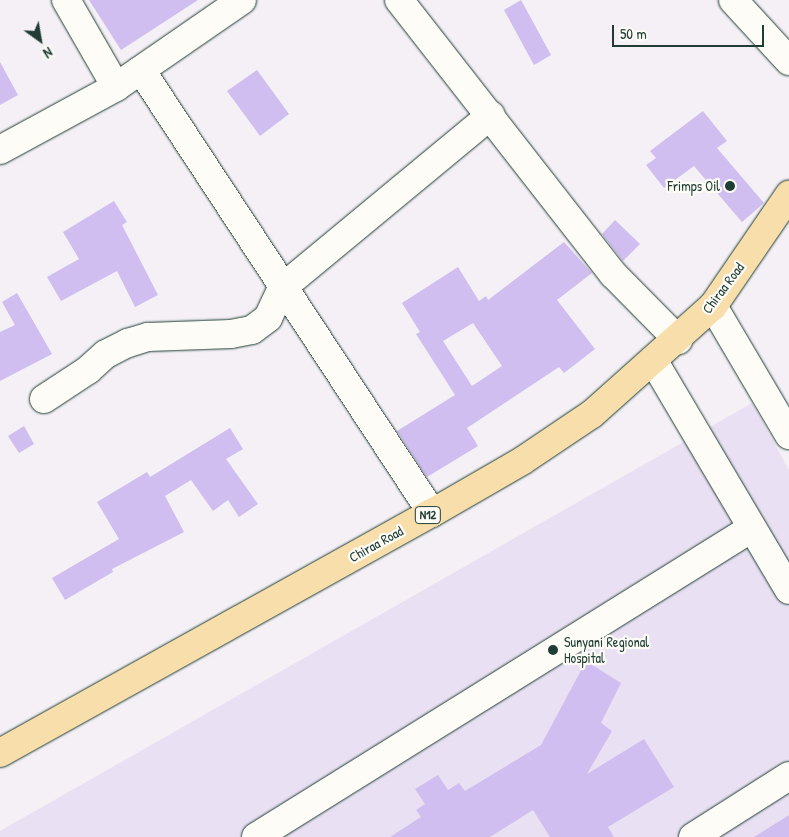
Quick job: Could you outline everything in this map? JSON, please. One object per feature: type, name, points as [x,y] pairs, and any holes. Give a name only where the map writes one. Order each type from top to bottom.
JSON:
[{"type":"highway","name":"Chiraa Road","points":[[0,752],[432,513],[522,461],[584,419],[678,340],[713,306],[789,195]]},
{"type":"street","points":[[66,0],[116,87]]},
{"type":"street","points":[[0,150],[116,87],[242,0]]},
{"type":"street","points":[[399,0],[491,115],[613,274],[678,340]]},
{"type":"street","points":[[733,0],[789,61]]},
{"type":"street","points":[[141,70],[282,288],[432,513]]},
{"type":"street","points":[[44,399],[88,370],[106,354],[128,343],[148,337],[231,334],[252,330],[268,318],[282,288],[491,115]]},
{"type":"street","points":[[713,306],[789,435]]},
{"type":"street","points":[[653,360],[789,590]]},
{"type":"street","points":[[256,837],[752,528]]},
{"type":"street","points":[[693,837],[789,776]]},
{"type":"shaded area","name":"Sunyani Regional Hospital","points":[[752,403],[789,470],[789,837],[0,837],[0,831]]},
{"type":"building","points":[[89,0],[198,0],[121,50]]},
{"type":"building","points":[[521,0],[551,55],[534,65],[504,10]]},
{"type":"building","points":[[0,62],[18,95],[0,105]]},
{"type":"building","points":[[257,70],[289,114],[260,136],[227,91]]},
{"type":"building","points":[[703,111],[727,141],[717,148],[764,203],[742,222],[694,166],[664,188],[646,165],[656,158],[650,151]]},
{"type":"building","points":[[114,201],[127,222],[122,225],[158,295],[135,307],[117,271],[61,301],[47,277],[79,259],[63,232]]},
{"type":"building","points":[[615,220],[640,244],[623,261],[602,234]]},
{"type":"building","points":[[564,242],[592,273],[557,300],[595,349],[564,373],[559,367],[467,428],[478,446],[427,477],[397,431],[455,395],[416,334],[420,332],[402,303],[458,267],[479,301],[486,296],[488,300]],"holes":[[[473,323],[502,366],[472,386],[443,341]]]},
{"type":"building","points":[[17,293],[52,354],[0,381],[0,332],[15,325],[2,302]]},
{"type":"building","points":[[24,426],[34,444],[19,453],[8,436]]},
{"type":"building","points":[[230,428],[243,449],[226,459],[258,504],[239,517],[228,500],[213,511],[191,480],[165,496],[184,532],[112,569],[113,572],[65,600],[52,578],[119,539],[97,502],[147,472],[150,477]]},
{"type":"building","points":[[586,661],[621,683],[601,723],[612,731],[587,774],[644,739],[674,787],[608,827],[614,837],[550,837],[533,810],[490,837],[390,837],[421,817],[416,810],[425,804],[415,789],[438,775],[448,790],[459,783],[465,791],[541,745]]},
{"type":"building","points":[[789,815],[789,837],[754,837]]},
{"type":"place","name":"Frimps Oil","points":[[730,186]]},
{"type":"place","name":"Sunyani Regional Hospital","points":[[553,650]]}]
